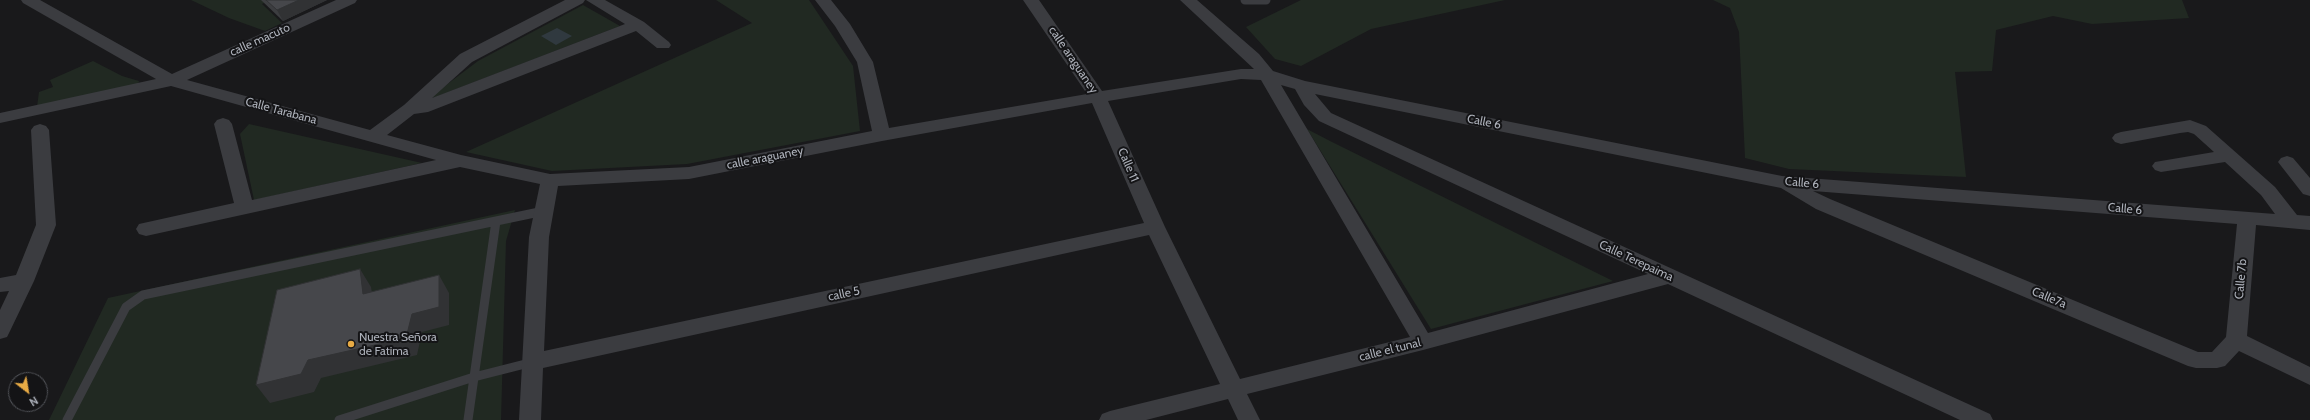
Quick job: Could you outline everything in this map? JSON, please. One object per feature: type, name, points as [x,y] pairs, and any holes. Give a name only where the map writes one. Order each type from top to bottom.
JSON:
[{"type":"street","name":"Calle Tarabana","points":[[29,0],[171,81],[461,161],[550,180]]},
{"type":"street","name":"calle macuto","points":[[0,118],[171,81],[349,0]]},
{"type":"street","points":[[374,136],[410,109],[466,58],[577,0]]},
{"type":"street","points":[[594,0],[638,25],[663,45]]},
{"type":"street","points":[[822,0],[842,24],[865,62],[882,135]]},
{"type":"street","name":"calle araguaney","points":[[550,180],[689,173],[882,135],[1098,97],[1031,0]]},
{"type":"street","points":[[1188,0],[1253,58],[1267,75],[1423,342]]},
{"type":"street","points":[[410,109],[422,108],[638,25]]},
{"type":"street","points":[[1098,97],[1241,74],[1267,75],[1302,86]]},
{"type":"street","name":"Calle 6","points":[[1302,86],[1782,182],[2301,223]]},
{"type":"street","name":"Calle Terepaima","points":[[1302,86],[1310,101],[1325,118],[1670,276],[1969,418]]},
{"type":"street","name":"Calle 11","points":[[1098,97],[1155,227],[1249,420]]},
{"type":"street","points":[[224,124],[245,208]]},
{"type":"street","points":[[2121,138],[2190,126],[2200,130],[2301,223]]},
{"type":"street","points":[[0,331],[24,281],[46,225],[40,130]]},
{"type":"street","points":[[2161,166],[2228,156]]},
{"type":"street","points":[[146,229],[461,161]]},
{"type":"street","points":[[2287,162],[2310,190]]},
{"type":"street","points":[[530,420],[539,237],[550,180]]},
{"type":"street","name":"Calle7a","points":[[1782,182],[1823,204],[2196,360],[2217,360],[2236,340]]},
{"type":"street","name":"Calle 7b","points":[[2236,340],[2247,219]]},
{"type":"street","name":"calle 5","points":[[533,362],[1155,227]]},
{"type":"street","name":"calle el tunal","points":[[1110,420],[1423,342],[1670,276]]},
{"type":"street","points":[[0,285],[24,281]]},
{"type":"street","points":[[2236,340],[2310,377]]},
{"type":"lane","points":[[1245,0],[1266,0]]},
{"type":"lane","points":[[68,420],[126,307],[143,295],[544,211]]},
{"type":"lane","points":[[468,420],[496,221]]},
{"type":"lane","points":[[339,420],[474,377],[533,362]]},
{"type":"shaded area","points":[[191,0],[270,0],[262,4],[282,23],[265,31],[229,18]]},
{"type":"shaded area","points":[[716,0],[809,0],[853,66],[860,131],[687,164],[552,171],[466,152],[752,23]]},
{"type":"shaded area","points":[[1301,0],[1505,0],[1371,29],[1301,66],[1275,59],[1246,27]]},
{"type":"shaded area","points":[[1713,0],[2182,0],[2189,18],[2092,24],[2053,16],[1996,30],[1992,71],[1955,72],[1966,177],[1789,169],[1745,158],[1739,32],[1730,8]]},
{"type":"shaded area","points":[[583,5],[620,26],[425,101],[478,61]]},
{"type":"shaded area","points":[[557,28],[572,36],[556,45],[541,36]]},
{"type":"shaded area","points":[[93,61],[122,76],[139,81],[137,87],[37,107],[39,92],[53,87],[50,80]]},
{"type":"shaded area","points":[[249,124],[422,163],[254,200],[240,134]]},
{"type":"shaded area","points":[[1307,129],[1330,141],[1613,281],[1431,329]]},
{"type":"shaded area","points":[[515,210],[506,241],[501,420],[49,420],[108,298]]},
{"type":"building","points":[[266,0],[299,0],[277,10]]},
{"type":"building","name":"Nuestra Señora de Fatima","points":[[360,269],[363,294],[439,275],[439,307],[412,314],[406,338],[308,360],[301,374],[256,385],[277,290]]},
{"type":"place","name":"Nuestra Señora de Fatima","points":[[351,344]]}]
